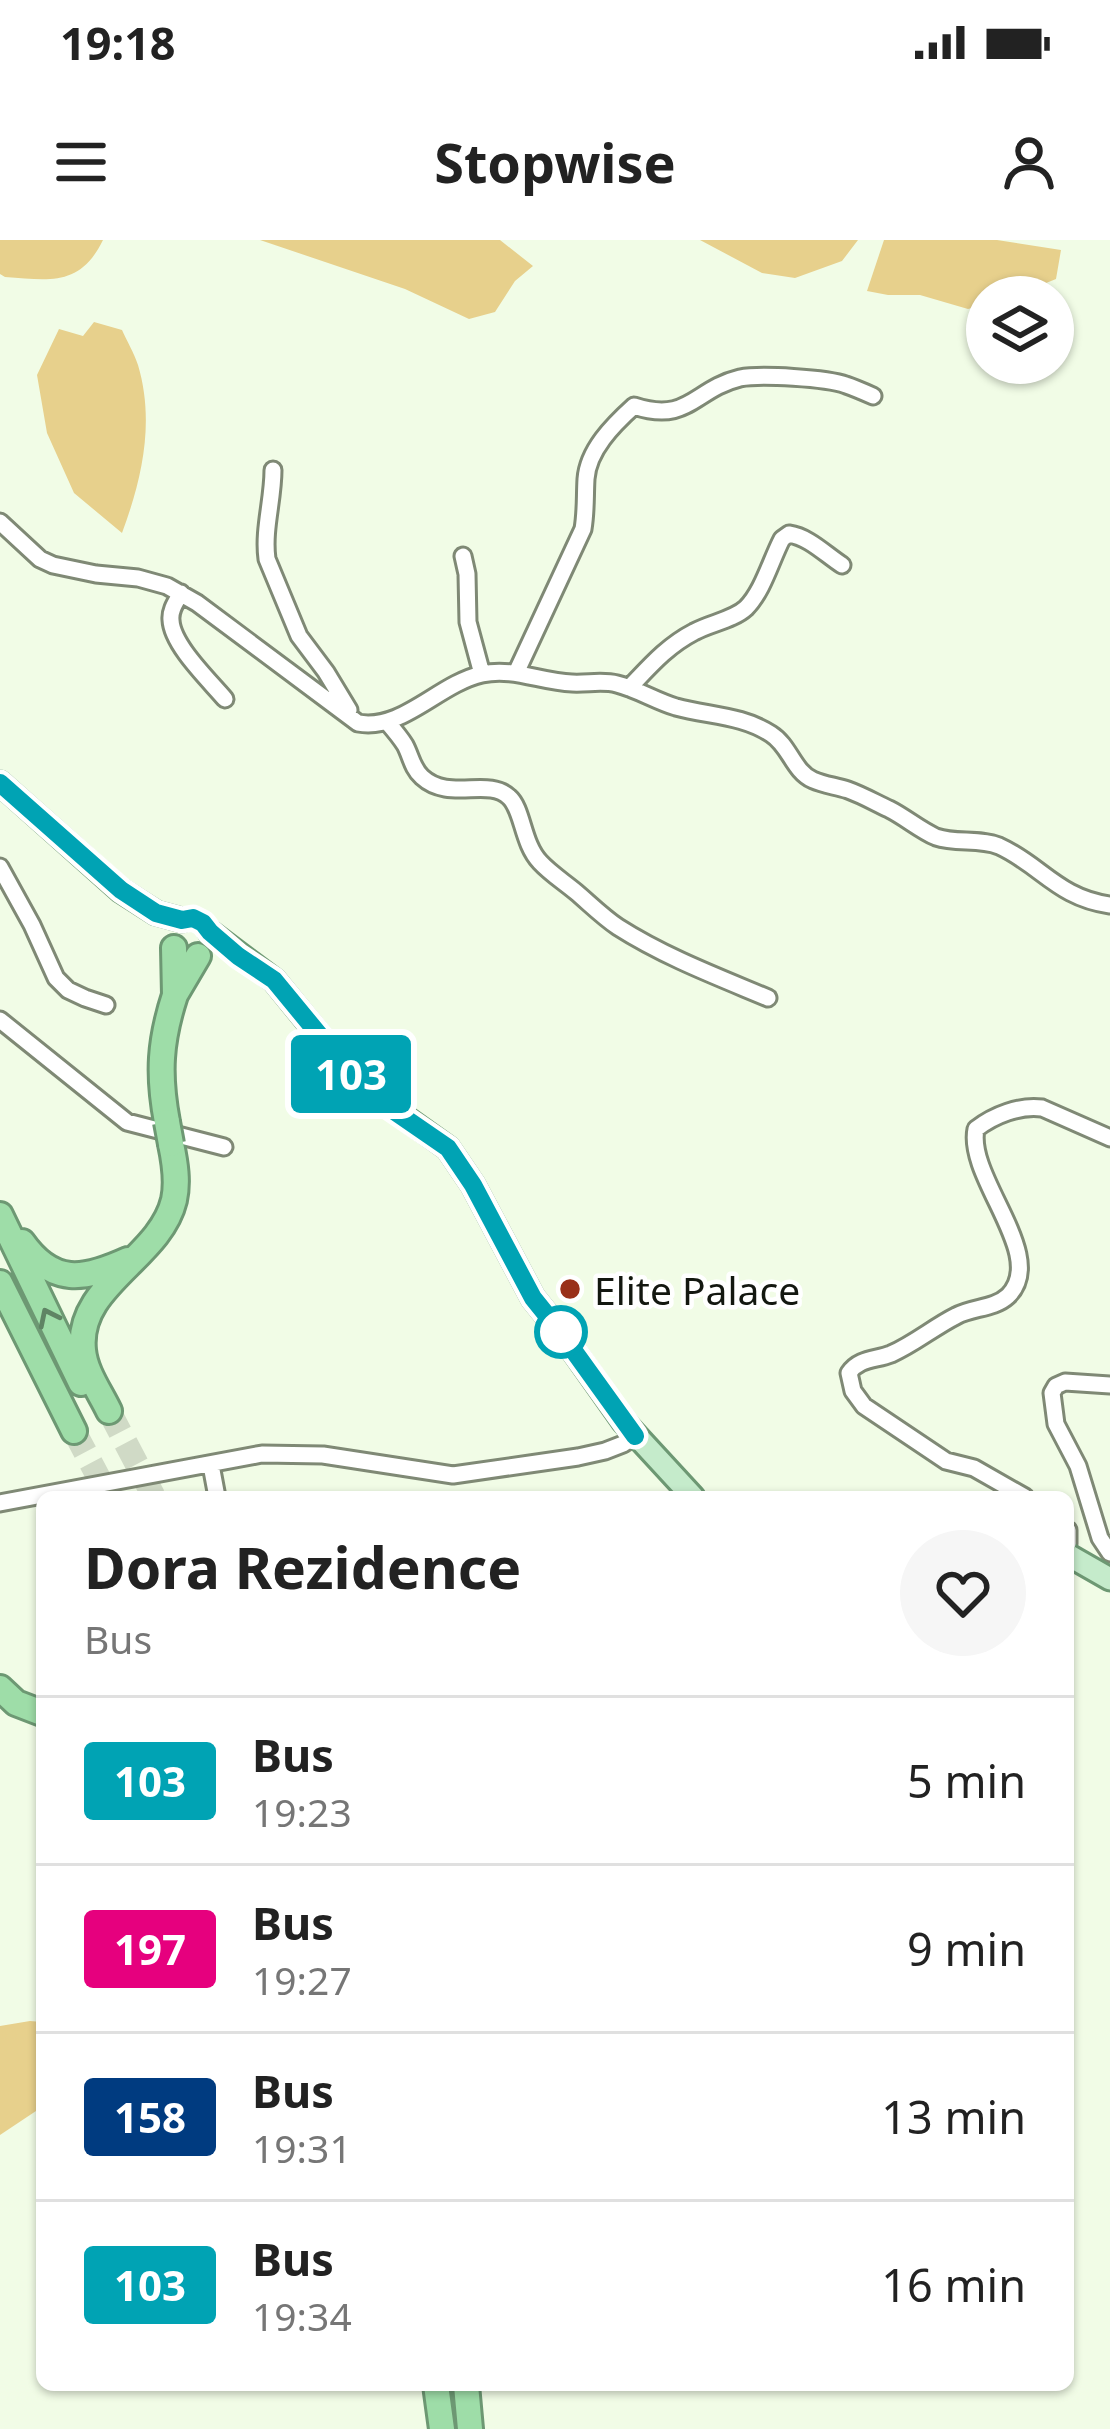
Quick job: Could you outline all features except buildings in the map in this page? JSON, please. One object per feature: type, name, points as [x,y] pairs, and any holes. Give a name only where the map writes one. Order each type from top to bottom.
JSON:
[{"type":"highway","points":[[0,1215],[104,1414],[84,1356],[84,1329],[100,1296],[161,1230],[174,1201],[176,1178],[160,1058],[190,940]]},
{"type":"highway","points":[[0,1205],[29,1252],[58,1273],[92,1275],[141,1254]]},
{"type":"highway","points":[[0,1283],[69,1433]]},
{"type":"highway","points":[[0,1688],[36,1710]]},
{"type":"highway","points":[[437,2391],[442,2429]]},
{"type":"highway","points":[[467,2391],[470,2429]]},
{"type":"main road","points":[[0,783],[121,890],[190,940],[238,956],[274,980],[358,1082],[448,1148],[533,1298],[635,1436],[687,1491]]},
{"type":"main road","points":[[1074,1558],[1110,1579]]},
{"type":"street","points":[[516,673],[583,529],[590,459],[634,406],[656,414],[669,412],[735,379],[754,376],[841,382],[873,396]]},
{"type":"street","points":[[273,470],[267,559],[299,636],[358,723]]},
{"type":"street","points":[[0,521],[40,559],[53,565],[138,578],[181,593],[358,723],[388,723],[482,674],[516,673],[569,683],[603,681],[676,707],[746,720],[786,745],[801,773],[814,781],[848,790],[936,836],[1002,848],[1073,896],[1110,905]]},
{"type":"street","points":[[629,688],[666,649],[746,608],[782,539],[790,534],[804,536],[842,565]]},
{"type":"street","points":[[463,556],[468,622],[482,674]]},
{"type":"street","points":[[181,593],[172,609],[172,630],[225,699]]},
{"type":"street","points":[[388,723],[424,780],[455,791],[488,789],[512,798],[521,828],[541,863],[616,926],[681,961],[768,998]]},
{"type":"street","points":[[0,868],[56,978],[68,990],[106,1005]]},
{"type":"street","points":[[0,1020],[127,1122],[224,1147]]},
{"type":"street","points":[[1014,1491],[974,1468],[946,1461],[863,1406],[849,1372],[855,1365],[892,1354],[964,1311],[993,1305],[1011,1294],[1020,1262],[980,1168],[976,1129],[1030,1106],[1110,1138]]},
{"type":"street","points":[[1110,1385],[1065,1382],[1056,1386],[1052,1404],[1100,1538],[1110,1553]]},
{"type":"street","points":[[68,1491],[262,1454],[322,1455],[453,1474],[578,1457],[635,1436]]},
{"type":"street","points":[[211,1466],[216,1491]]},
{"type":"street","points":[[0,1503],[36,1497]]},
{"type":"shaded area","points":[[0,240],[103,240],[74,273],[36,279],[0,274]]},
{"type":"shaded area","points":[[260,240],[500,240],[533,266],[515,281],[495,312],[469,319],[405,289]]},
{"type":"shaded area","points":[[700,240],[858,240],[842,261],[795,278],[762,273]]},
{"type":"shaded area","points":[[884,240],[997,240],[1061,250],[1057,276],[966,276],[966,308],[920,295],[867,291]]},
{"type":"shaded area","points":[[94,322],[122,330],[143,386],[144,450],[122,533],[74,493],[47,433],[37,375],[59,329],[83,336]]},
{"type":"shaded area","points":[[36,2022],[36,2111],[0,2135],[0,2026]]},
{"type":"tunnel","points":[[109,1411],[151,1491]]},
{"type":"tunnel","points":[[74,1431],[106,1491]]},
{"type":"bus line","name":"103","points":[[0,783],[121,890],[156,913],[199,920],[238,956],[274,980],[358,1082],[448,1148],[533,1298],[635,1436]]},
{"type":"place","name":"Elite Palace","points":[[570,1289]]}]
